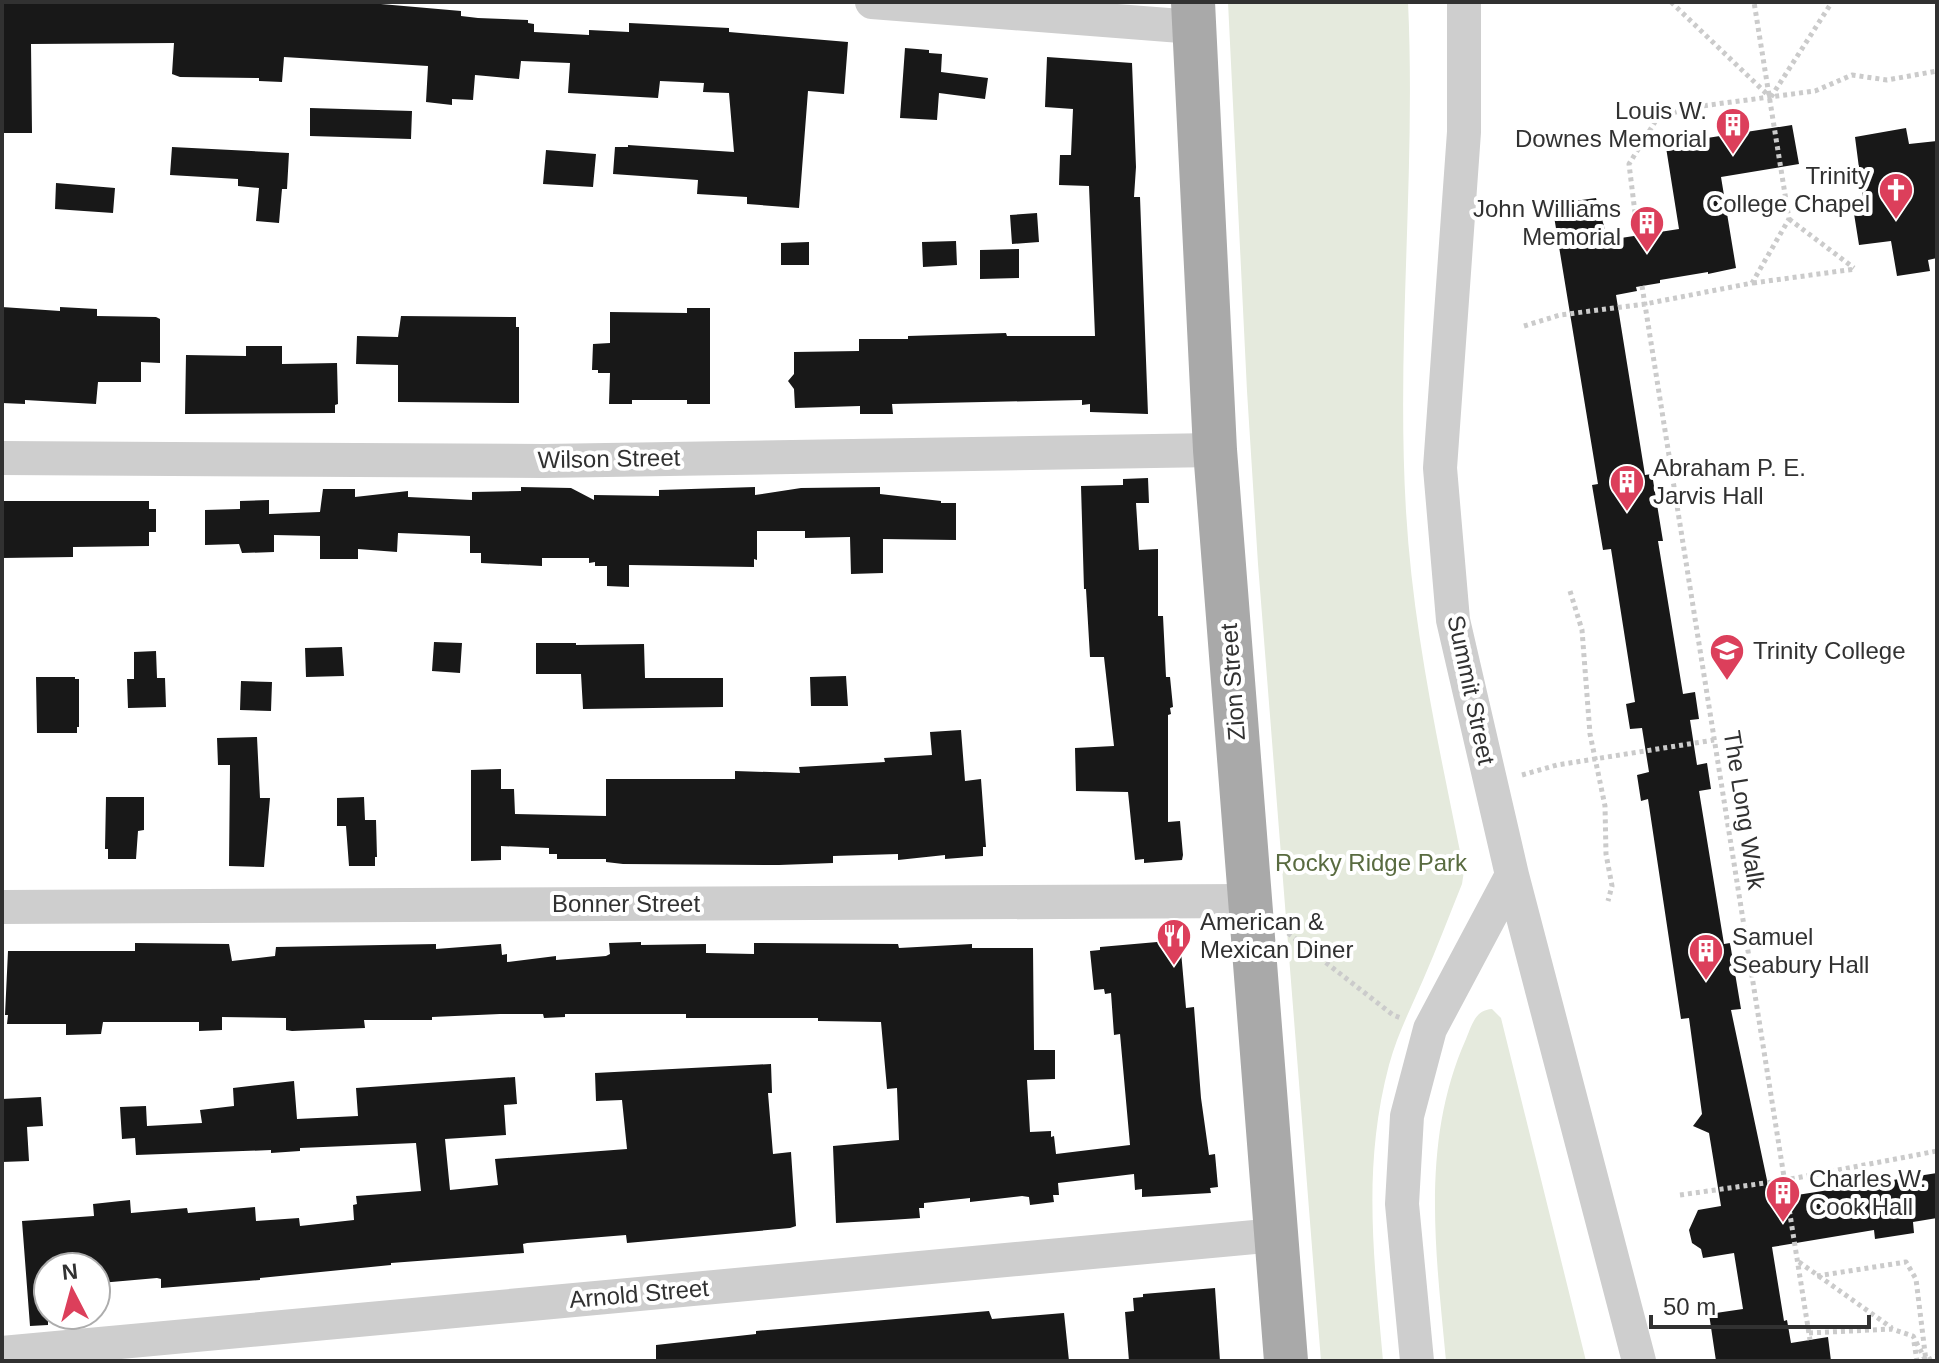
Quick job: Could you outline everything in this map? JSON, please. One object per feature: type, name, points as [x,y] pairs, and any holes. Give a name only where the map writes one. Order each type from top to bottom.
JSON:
[{"type":"main road","name":"Zion Street","points":[[1194,14],[1215,450],[1286,1361]]},
{"type":"street","points":[[872,2],[1194,14]]},
{"type":"street","name":"Summit Street","points":[[1464,2],[1464,132],[1440,468],[1453,620],[1512,875],[1639,1361]]},
{"type":"street","name":"Wilson Street","points":[[2,458],[543,461],[1215,450]]},
{"type":"street","points":[[1417,1361],[1402,1204],[1407,1116],[1430,1029],[1512,875]]},
{"type":"street","name":"Bonner Street","points":[[2,907],[1250,901]]},
{"type":"street","name":"Arnold Street","points":[[2,1353],[1276,1235]]},
{"type":"path","points":[[1671,2],[1771,98]]},
{"type":"path","points":[[1752,283],[1789,219],[1754,2]]},
{"type":"path","points":[[1771,98],[1832,2]]},
{"type":"path","points":[[1637,229],[1629,164],[1658,117],[1694,107],[1815,91],[1852,75],[1887,80],[1937,71]]},
{"type":"path","points":[[1524,326],[1560,315],[1855,269],[1789,219]]},
{"type":"path","name":"The Long Walk","points":[[1642,286],[1809,1336],[1892,1329]]},
{"type":"path","points":[[1570,591],[1582,630],[1590,734],[1605,806],[1606,854],[1612,886],[1608,901]]},
{"type":"path","points":[[1522,775],[1557,765],[1714,740]]},
{"type":"path","points":[[1295,939],[1402,1019]]},
{"type":"path","points":[[1680,1195],[1786,1180],[1937,1151]]},
{"type":"path","points":[[1798,1262],[1892,1329],[1913,1336],[1926,1361]]},
{"type":"path","points":[[1817,1276],[1906,1262],[1916,1279],[1926,1361]]},
{"type":"path","points":[[1913,1336],[1917,1361]]},
{"type":"path","points":[[1926,1361],[1937,1356]]},
{"type":"green space","name":"Rocky Ridge Park","points":[[1228,2],[1408,2],[1410,129],[1403,384],[1406,511],[1421,647],[1464,871],[1462,884],[1396,1043],[1381,1103],[1375,1140],[1372,1213],[1383,1361],[1321,1361],[1258,564]]},
{"type":"green space","points":[[1492,1009],[1501,1018],[1586,1361],[1446,1361],[1438,1280],[1435,1198],[1442,1118],[1452,1078],[1475,1019],[1482,1012]]},
{"type":"building","points":[[2,2],[358,2],[461,11],[461,16],[478,18],[528,20],[528,23],[534,24],[534,32],[589,35],[589,30],[629,32],[629,23],[729,28],[729,32],[848,42],[844,94],[808,91],[799,208],[747,204],[747,197],[697,194],[698,180],[613,174],[615,147],[628,145],[734,152],[729,93],[703,92],[704,83],[660,81],[658,98],[568,93],[570,63],[521,61],[519,79],[475,75],[473,100],[452,99],[452,105],[426,102],[428,66],[284,57],[282,82],[259,81],[259,78],[180,77],[172,74],[174,43],[31,44],[32,133],[2,133]]},
{"type":"building","points":[[905,48],[942,54],[941,72],[988,78],[985,99],[939,93],[937,120],[900,118]]},
{"type":"building","points":[[1047,57],[1132,63],[1136,167],[1134,197],[1140,197],[1148,414],[1090,412],[1090,404],[1082,405],[1082,400],[892,404],[893,414],[860,414],[860,406],[795,408],[794,389],[788,381],[794,374],[794,352],[859,351],[859,339],[908,339],[908,336],[1006,333],[1007,336],[1095,336],[1089,186],[1059,185],[1060,155],[1071,155],[1073,109],[1045,107]]},
{"type":"building","points":[[310,108],[412,111],[411,139],[310,136]]},
{"type":"building","points":[[1792,125],[1799,164],[1721,177],[1736,268],[1660,280],[1660,283],[1636,287],[1637,291],[1616,295],[1645,475],[1652,474],[1663,541],[1658,541],[1683,694],[1695,692],[1699,719],[1690,720],[1697,765],[1707,763],[1711,789],[1699,791],[1724,944],[1730,943],[1741,1009],[1731,1010],[1771,1199],[1937,1173],[1937,1218],[1913,1222],[1914,1233],[1875,1239],[1874,1230],[1772,1247],[1784,1321],[1787,1320],[1791,1343],[1828,1337],[1831,1361],[1716,1361],[1709,1314],[1743,1309],[1734,1253],[1703,1258],[1701,1249],[1692,1243],[1689,1230],[1698,1210],[1721,1206],[1709,1133],[1693,1126],[1702,1114],[1689,1018],[1681,1019],[1648,799],[1641,801],[1637,775],[1649,772],[1642,728],[1630,729],[1626,704],[1635,702],[1611,549],[1603,550],[1592,485],[1598,484],[1552,204],[1596,198],[1608,240],[1679,229],[1665,141]]},
{"type":"building","name":"Trinity College Chapel","points":[[1906,128],[1909,144],[1937,141],[1937,258],[1928,260],[1930,271],[1897,276],[1891,241],[1859,245],[1852,201],[1863,199],[1855,137]]},
{"type":"building","points":[[172,147],[289,153],[287,189],[282,189],[279,223],[256,221],[259,188],[238,186],[238,179],[170,175]]},
{"type":"building","points":[[546,150],[596,154],[593,187],[543,184]]},
{"type":"building","points":[[56,183],[115,188],[113,213],[55,209]]},
{"type":"building","points":[[1037,213],[1039,242],[1012,244],[1010,215]]},
{"type":"building","points":[[956,241],[957,265],[923,267],[922,242]]},
{"type":"building","points":[[809,242],[809,265],[781,265],[781,243]]},
{"type":"building","points":[[1019,249],[1019,278],[980,279],[980,250]]},
{"type":"building","points":[[2,307],[60,311],[60,307],[97,309],[97,316],[156,317],[160,319],[160,363],[141,362],[141,382],[98,382],[96,404],[25,400],[25,404],[2,403]]},
{"type":"building","points":[[687,308],[710,308],[710,404],[687,404],[687,400],[632,400],[632,404],[609,404],[610,373],[592,370],[593,344],[610,343],[610,312],[687,313]]},
{"type":"building","points":[[401,316],[516,317],[516,327],[519,327],[519,403],[398,402],[398,365],[356,364],[357,336],[398,337]]},
{"type":"building","points":[[246,346],[282,346],[282,364],[337,363],[338,404],[335,405],[335,413],[185,414],[186,355],[246,356]]},
{"type":"building","points":[[1148,478],[1149,503],[1136,503],[1139,550],[1158,549],[1158,616],[1163,616],[1166,677],[1170,677],[1173,707],[1168,715],[1168,822],[1180,821],[1183,855],[1182,860],[1144,863],[1144,859],[1135,860],[1128,792],[1076,791],[1075,748],[1114,746],[1104,657],[1090,657],[1084,589],[1081,486],[1123,485],[1123,479]]},
{"type":"building","points":[[521,487],[571,488],[594,500],[594,495],[659,496],[659,490],[755,487],[755,495],[801,488],[880,487],[880,494],[956,503],[956,540],[883,539],[883,573],[851,574],[850,537],[805,538],[805,531],[757,531],[757,560],[754,559],[754,567],[629,565],[629,587],[607,586],[607,566],[595,566],[595,562],[589,563],[589,558],[542,558],[542,566],[481,563],[481,553],[470,553],[470,536],[398,533],[397,552],[358,549],[358,559],[320,559],[320,536],[274,535],[274,552],[242,553],[239,544],[205,545],[205,510],[240,509],[240,501],[269,500],[269,514],[320,512],[323,489],[355,489],[355,497],[408,491],[408,497],[472,500],[472,492],[521,491]]},
{"type":"building","points":[[2,501],[149,501],[149,509],[156,509],[156,532],[149,532],[149,546],[73,547],[73,557],[2,558]]},
{"type":"building","points":[[434,642],[462,643],[460,673],[432,671]]},
{"type":"building","points":[[536,643],[644,644],[645,678],[723,678],[723,707],[583,709],[581,674],[536,674]]},
{"type":"building","points":[[342,647],[344,676],[306,677],[305,648]]},
{"type":"building","points":[[156,651],[157,678],[165,678],[166,707],[128,708],[127,679],[134,679],[134,652]]},
{"type":"building","points":[[846,676],[848,706],[811,706],[810,677]]},
{"type":"building","points":[[36,677],[79,679],[77,733],[37,733]]},
{"type":"building","points":[[241,681],[272,682],[271,711],[240,710]]},
{"type":"building","points":[[961,730],[965,781],[981,779],[986,847],[983,847],[983,856],[945,859],[945,855],[898,860],[898,854],[833,856],[833,863],[779,865],[623,864],[606,862],[606,859],[557,859],[557,854],[549,854],[549,848],[501,846],[501,860],[471,861],[471,770],[501,769],[501,789],[514,789],[515,814],[606,816],[606,779],[735,779],[735,771],[800,773],[799,767],[885,762],[884,758],[932,755],[930,732]]},
{"type":"building","points":[[257,737],[260,798],[270,798],[264,867],[229,866],[230,765],[218,765],[217,738]]},
{"type":"building","points":[[106,797],[144,797],[144,830],[138,831],[136,859],[108,859],[108,849],[105,849]]},
{"type":"building","points":[[364,797],[365,820],[376,820],[377,857],[375,866],[349,866],[346,826],[337,826],[337,798]]},
{"type":"building","points":[[1180,940],[1186,1008],[1194,1007],[1201,1098],[1209,1155],[1215,1154],[1218,1187],[1210,1188],[1211,1193],[1142,1197],[1142,1189],[1135,1190],[1134,1174],[1058,1183],[1059,1195],[1053,1195],[1054,1202],[1030,1205],[1029,1197],[1022,1196],[924,1203],[924,1208],[919,1208],[920,1218],[890,1220],[836,1223],[833,1146],[899,1140],[897,1088],[887,1089],[881,1022],[818,1021],[818,1018],[686,1018],[686,1014],[565,1014],[565,1017],[544,1018],[543,1014],[500,1014],[432,1017],[432,1020],[364,1020],[365,1028],[292,1031],[286,1030],[286,1018],[222,1017],[222,1030],[199,1031],[199,1022],[103,1022],[101,1034],[66,1035],[66,1024],[7,1024],[8,1015],[5,1015],[8,951],[135,951],[135,943],[229,944],[232,961],[275,956],[276,947],[436,944],[436,949],[501,944],[502,955],[507,954],[507,962],[556,956],[556,960],[606,956],[610,954],[609,943],[641,942],[641,945],[706,944],[706,953],[754,954],[754,943],[898,944],[899,948],[972,944],[972,948],[1033,948],[1034,1050],[1055,1050],[1055,1079],[1027,1080],[1030,1132],[1051,1131],[1056,1154],[1130,1145],[1120,1034],[1114,1035],[1111,993],[1105,994],[1104,989],[1094,990],[1090,951],[1100,950],[1100,947]]},
{"type":"building","points":[[771,1064],[772,1093],[768,1093],[773,1154],[791,1152],[796,1226],[627,1243],[626,1235],[527,1243],[523,1244],[524,1253],[391,1263],[260,1280],[161,1288],[161,1279],[157,1278],[112,1282],[112,1251],[32,1251],[30,1326],[22,1221],[94,1216],[93,1204],[130,1200],[131,1213],[187,1208],[188,1213],[255,1207],[256,1221],[299,1218],[300,1226],[354,1220],[356,1196],[421,1191],[416,1143],[300,1148],[300,1151],[271,1153],[271,1150],[136,1155],[135,1138],[122,1139],[120,1107],[146,1106],[147,1126],[202,1123],[200,1110],[234,1106],[233,1088],[294,1081],[297,1119],[358,1116],[356,1088],[515,1077],[517,1104],[504,1105],[506,1135],[445,1139],[450,1190],[498,1185],[495,1159],[627,1149],[622,1100],[596,1101],[595,1073]]},
{"type":"building","points":[[41,1097],[43,1126],[27,1127],[29,1161],[2,1162],[2,1099]]},
{"type":"building","points":[[1215,1288],[1220,1361],[1129,1361],[1125,1312],[1134,1311],[1133,1298],[1143,1297],[1143,1294]]},
{"type":"building","points":[[989,1311],[992,1319],[1064,1313],[1069,1361],[656,1361],[656,1345],[756,1334],[756,1331]]},
{"type":"place","name":"Louis W. Downes Memorial","points":[[1733,156]]},
{"type":"place","name":"Trinity College Chapel","points":[[1896,221]]},
{"type":"place","name":"John Williams Memorial","points":[[1647,254]]},
{"type":"place","name":"Abraham P. E. Jarvis Hall","points":[[1627,513]]},
{"type":"place","name":"Trinity College","points":[[1727,682]]},
{"type":"place","name":"American & Mexican Diner","points":[[1174,967]]},
{"type":"place","name":"Samuel Seabury Hall","points":[[1706,982]]},
{"type":"place","name":"Charles W. Cook Hall","points":[[1783,1224]]}]
